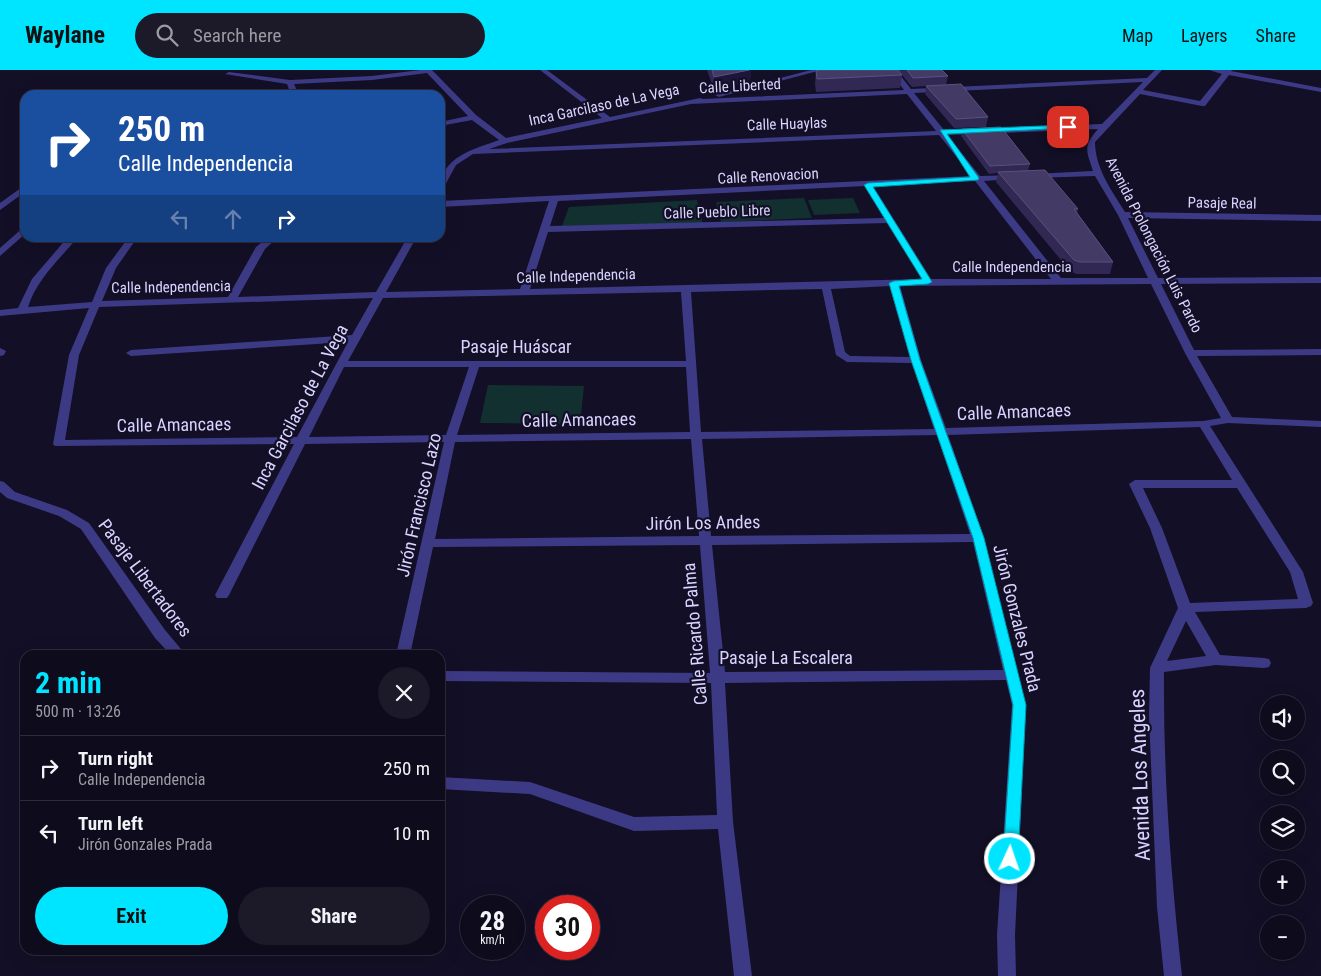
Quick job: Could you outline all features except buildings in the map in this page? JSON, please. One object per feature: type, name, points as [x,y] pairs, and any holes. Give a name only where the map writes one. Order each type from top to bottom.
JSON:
[{"type":"street","points":[[229,74],[290,82],[372,78],[429,70],[473,116],[505,140]]},
{"type":"street","points":[[543,70],[608,119]]},
{"type":"street","name":"Inca Garcilaso de La Vega","points":[[445,178],[453,164],[471,152],[505,140],[692,102],[819,70]]},
{"type":"street","points":[[892,70],[942,132],[975,178],[1059,282]]},
{"type":"street","name":"Avenida Prolongación Luis Pardo","points":[[1159,70],[1104,126],[1091,142],[1091,153],[1098,173],[1122,215],[1190,353],[1228,420]]},
{"type":"street","points":[[1212,70],[1228,71],[1321,90]]},
{"type":"street","points":[[1138,91],[1202,104],[1228,71]]},
{"type":"street","name":"Calle Liberted","points":[[692,102],[1148,80]]},
{"type":"street","points":[[290,82],[293,90]]},
{"type":"street","points":[[445,123],[473,116]]},
{"type":"street","name":"Calle Huaylas","points":[[471,152],[1104,126]]},
{"type":"street","name":"Calle Renovacion","points":[[445,204],[1098,173]]},
{"type":"street","points":[[868,185],[928,282]]},
{"type":"street","points":[[0,207],[20,192]]},
{"type":"street","points":[[524,293],[554,200]]},
{"type":"street","name":"Pasaje Real","points":[[1122,215],[1321,218]]},
{"type":"street","name":"Calle Pueblo Libre","points":[[546,229],[890,220]]},
{"type":"street","points":[[0,253],[20,234]]},
{"type":"street","points":[[22,311],[26,296],[56,254],[68,242]]},
{"type":"street","name":"Calle Amancaes","points":[[129,242],[111,268],[74,355],[59,444],[940,432],[1203,424],[1228,420],[1321,424]]},
{"type":"street","points":[[230,300],[261,247],[267,242]]},
{"type":"street","name":"Inca Garcilaso de La Vega","points":[[222,595],[300,441],[409,242]]},
{"type":"street","name":"Calle Independencia","points":[[0,313],[97,304],[379,295],[826,286],[928,282],[1321,280]]},
{"type":"street","name":"Jirón Gonzales Prada","points":[[894,283],[916,360],[978,538],[1019,705],[1006,936],[1007,976]]},
{"type":"street","points":[[826,286],[840,353],[847,360],[916,360]]},
{"type":"street","name":"Calle Ricardo Palma","points":[[686,288],[696,435],[718,678],[725,822],[743,976]]},
{"type":"street","points":[[130,353],[356,338]]},
{"type":"street","points":[[1190,353],[1321,352]]},
{"type":"street","name":"Pasaje Huáscar","points":[[341,364],[692,364]]},
{"type":"street","name":"Jirón Francisco Lazo","points":[[404,650],[450,440],[475,364]]},
{"type":"street","points":[[1185,608],[1306,603],[1296,572],[1203,424]]},
{"type":"street","points":[[1216,660],[1185,608],[1156,528],[1135,484],[1240,484]]},
{"type":"street","name":"Pasaje Libertadores","points":[[0,485],[11,495],[63,513],[85,526],[160,634],[174,650]]},
{"type":"street","name":"Jirón Los Andes","points":[[427,543],[978,538]]},
{"type":"street","name":"Avenida Los Angeles","points":[[1174,976],[1166,906],[1156,716],[1157,668],[1185,608]]},
{"type":"street","points":[[1157,668],[1216,660],[1264,662]]},
{"type":"street","name":"Pasaje La Escalera","points":[[445,676],[718,678],[1012,676]]},
{"type":"street","points":[[445,783],[530,788],[634,824],[725,822]]},
{"type":"green space","points":[[804,198],[812,218],[721,222],[716,202]]},
{"type":"green space","points":[[853,198],[860,213],[814,215],[808,200]]},
{"type":"green space","points":[[697,200],[703,224],[562,226],[569,207]]},
{"type":"green space","points":[[488,385],[584,386],[580,424],[480,423]]},
{"type":"route","points":[[1010,859],[1019,705],[978,538],[916,360],[894,283],[928,282],[868,185],[975,178],[942,132],[1068,127]]}]
